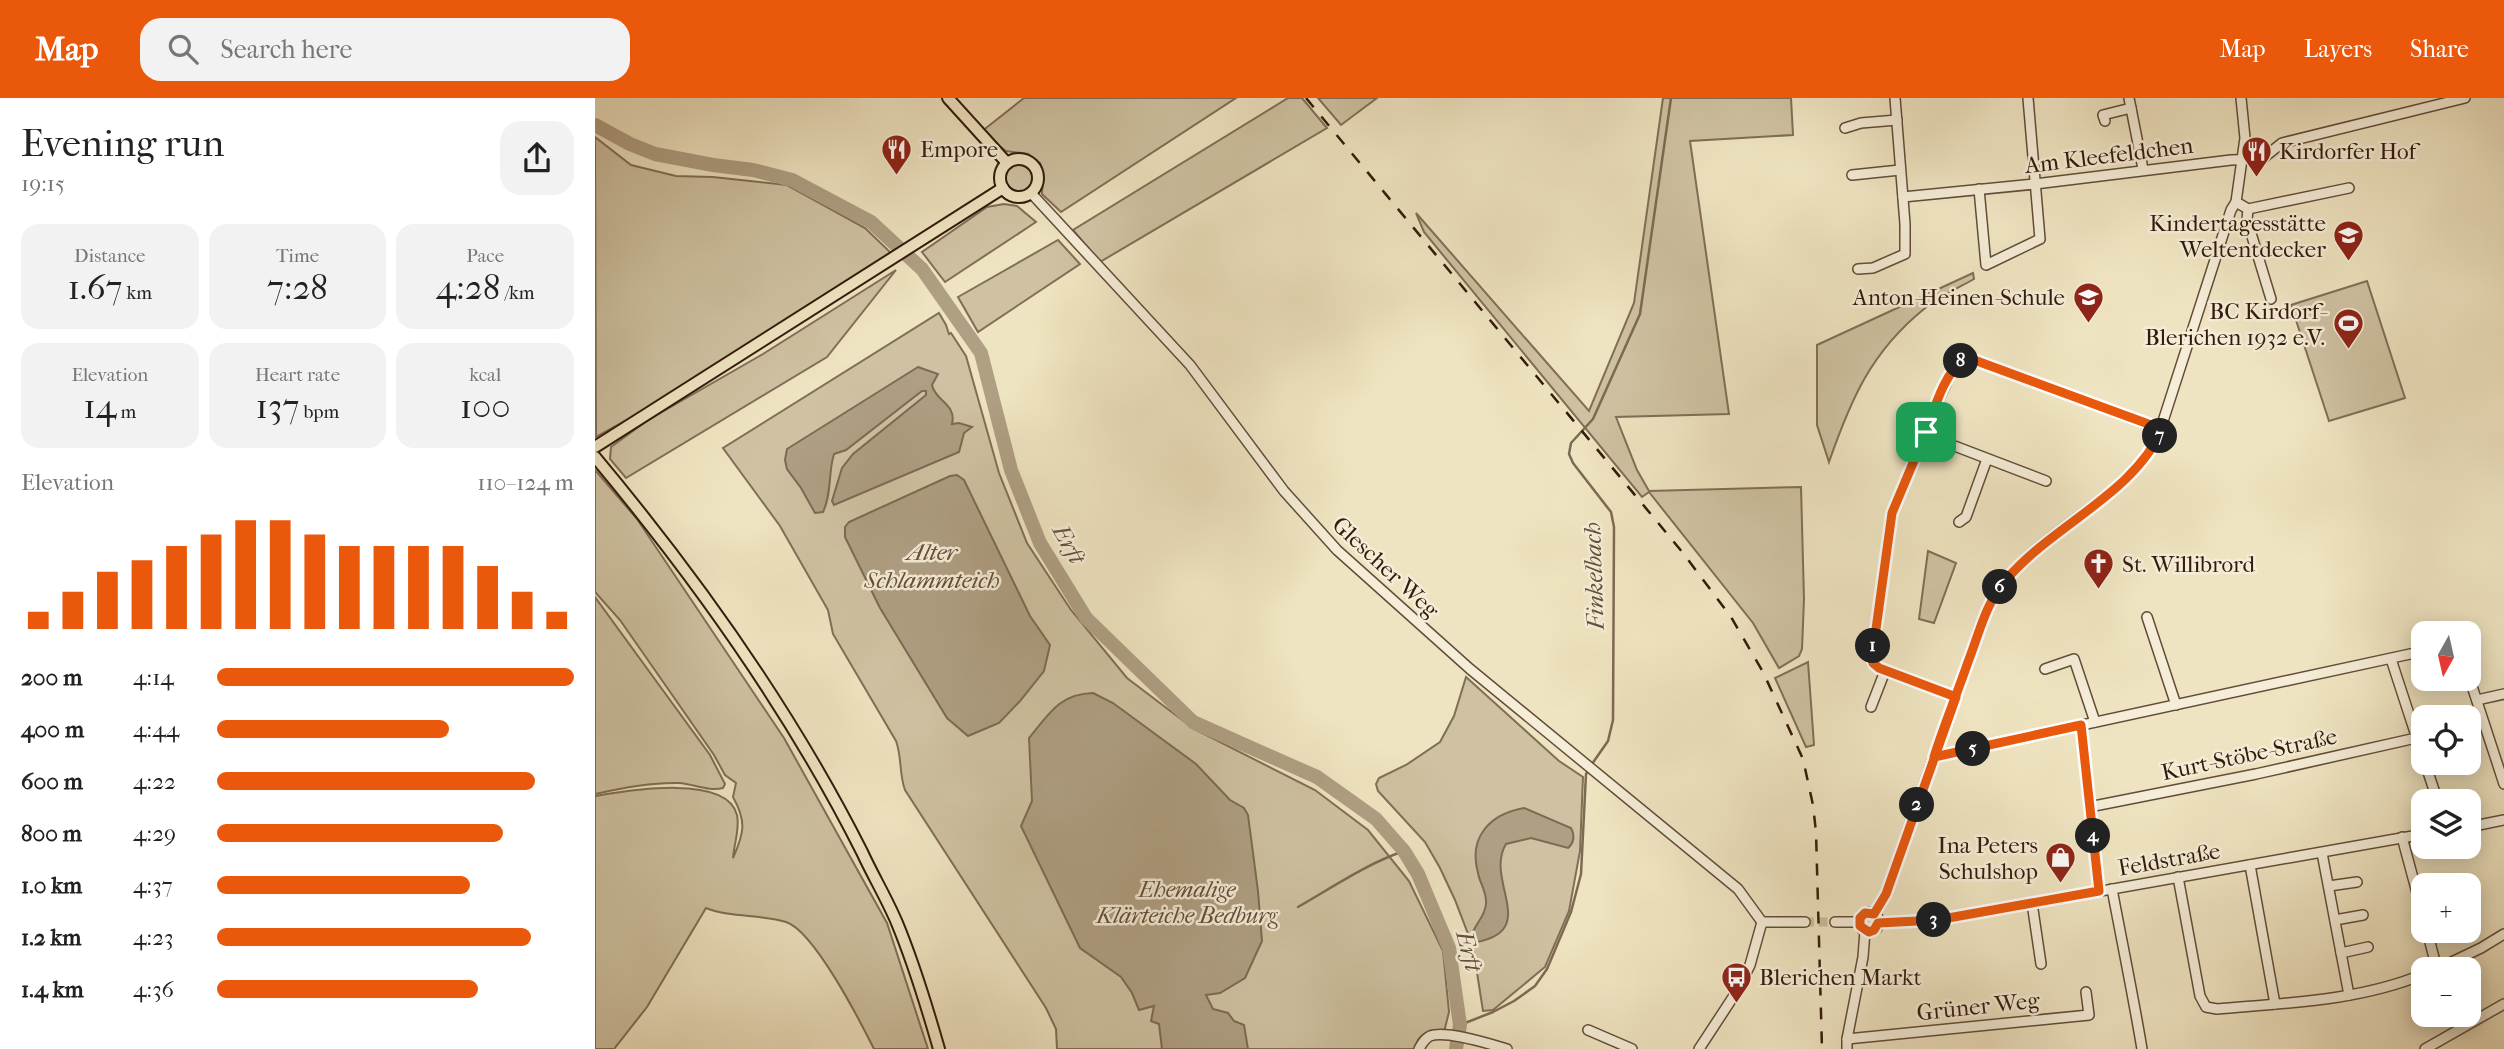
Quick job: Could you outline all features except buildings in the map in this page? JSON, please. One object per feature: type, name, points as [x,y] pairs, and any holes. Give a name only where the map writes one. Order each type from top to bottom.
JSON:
[{"type":"main road","points":[[948,98],[1007,163]]},
{"type":"main road","points":[[1023,159],[1034,166],[1038,178],[1031,193],[1018,197],[1003,188],[1000,176],[1007,163],[1023,159]]},
{"type":"main road","points":[[595,447],[1003,188]]},
{"type":"main road","points":[[598,461],[649,523],[753,663],[831,791],[897,922],[939,1049]]},
{"type":"street","points":[[1858,270],[1873,268],[1905,254],[1907,245],[1895,98]]},
{"type":"street","points":[[1979,189],[1986,265],[2040,239],[2028,98]]},
{"type":"street","points":[[1876,918],[1992,600],[2008,577],[2039,548],[2138,468],[2152,450],[2162,429],[2231,210],[2236,202],[2246,131],[2241,98]]},
{"type":"street","name":"Am Kleefeldchen","points":[[1903,197],[2266,157],[2282,143],[2465,98]]},
{"type":"street","points":[[2103,115],[2130,103],[2143,169]]},
{"type":"street","points":[[1845,128],[1861,123],[1897,120]]},
{"type":"street","points":[[1853,175],[1901,170]]},
{"type":"street","points":[[2236,202],[2248,209],[2350,188]]},
{"type":"street","name":"Glescher Weg","points":[[1031,193],[1190,365],[1284,491],[1330,543],[1446,648],[1738,889],[1762,922]]},
{"type":"street","points":[[2248,209],[2247,220],[2271,299]]},
{"type":"street","points":[[1956,697],[1885,671],[1873,663],[1872,658],[1892,513],[1955,365],[1966,357],[2162,429]]},
{"type":"street","points":[[1926,432],[1944,442],[2046,481]]},
{"type":"street","points":[[1959,522],[1966,517],[1987,459]]},
{"type":"street","points":[[2147,617],[2176,705]]},
{"type":"street","points":[[1934,757],[2411,654]]},
{"type":"street","points":[[2045,669],[2074,659],[2095,722]]},
{"type":"street","points":[[2391,659],[2411,722]]},
{"type":"street","points":[[1871,708],[1885,671]]},
{"type":"street","points":[[2474,691],[2504,784]]},
{"type":"street","points":[[2477,700],[2504,694]]},
{"type":"street","points":[[2081,725],[2099,891]]},
{"type":"street","name":"Kurt-Stöbe-Straße","points":[[2089,807],[2256,774],[2411,739]]},
{"type":"street","points":[[2481,825],[2504,820]]},
{"type":"street","name":"Feldstraße","points":[[1862,927],[1865,913],[1876,918],[1937,920],[2411,836]]},
{"type":"street","points":[[2402,838],[2412,873]]},
{"type":"street","points":[[2322,853],[2349,995]]},
{"type":"street","points":[[2250,865],[2274,1004]]},
{"type":"street","points":[[2178,877],[2200,996],[2206,1007],[2217,1009],[2349,995],[2395,986],[2411,979]]},
{"type":"street","points":[[2329,886],[2357,882]]},
{"type":"street","points":[[2112,889],[2143,1049]]},
{"type":"street","points":[[2032,903],[2041,964]]},
{"type":"street","points":[[2335,920],[2363,915]]},
{"type":"street","name":"Feldstraße","points":[[1835,922],[1874,930],[1876,918]]},
{"type":"street","points":[[1699,1049],[1741,983],[1762,922],[1805,922]]},
{"type":"street","points":[[1847,1044],[1863,957],[1862,927]]},
{"type":"street","points":[[2462,957],[2504,934]]},
{"type":"street","points":[[2341,953],[2368,947]]},
{"type":"street","name":"Grüner Weg","points":[[1847,1044],[2089,1015],[2085,992]]},
{"type":"street","points":[[2425,1049],[2504,1004]]},
{"type":"street","points":[[1588,1030],[1632,1049]]},
{"type":"street","points":[[1419,1049],[1424,1040],[1438,1035],[1474,1039],[1507,1049]]},
{"type":"green space","points":[[1024,98],[1236,98],[1061,212],[1042,194],[1043,173],[1040,163],[1028,154],[1006,151],[981,132]]},
{"type":"green space","points":[[1288,98],[1302,98],[1327,128],[1100,262],[1073,230]]},
{"type":"green space","points":[[1318,98],[1377,98],[1341,125]]},
{"type":"green space","points":[[1663,98],[1791,98],[1793,135],[1690,141],[1729,414],[1616,417],[1637,470],[1649,491],[1801,487],[1804,599],[1802,649],[1799,656],[1779,668],[1753,623],[1649,492],[1642,497],[1424,232],[1416,213],[1589,411],[1634,303]]},
{"type":"green space","points":[[595,137],[631,165],[676,176],[787,185],[865,228],[892,254],[636,415],[596,437]]},
{"type":"green space","points":[[1019,164],[1029,168],[1033,178],[1029,188],[1019,192],[1009,188],[1005,178],[1009,168]]},
{"type":"green space","points":[[1004,204],[1017,206],[1036,222],[945,282],[922,252],[987,207]]},
{"type":"green space","points":[[1058,240],[1080,264],[978,332],[958,297]]},
{"type":"green space","points":[[896,270],[827,357],[626,478],[610,459],[611,447],[648,420],[763,354]]},
{"type":"green space","points":[[1973,273],[1974,279],[1930,305],[1906,325],[1876,360],[1855,397],[1829,462],[1817,425],[1817,345]]},
{"type":"green space","name":"BC Kirdorf- Blerichen 1932 e.V.","points":[[2367,281],[2405,398],[2329,421],[2291,305]]},
{"type":"green space","name":"Ehemalige Klärteiche Bedburg","points":[[939,313],[949,334],[951,333],[966,356],[999,473],[1027,543],[1071,610],[1127,678],[1194,729],[1315,790],[1368,830],[1409,881],[1443,951],[1449,1012],[1444,1032],[1425,1034],[1416,1043],[1415,1049],[1057,1049],[1056,1029],[1046,1008],[905,790],[896,741],[833,634],[828,610],[780,526],[723,448]]},
{"type":"green space","points":[[595,470],[637,519],[784,738],[887,923],[928,1049],[874,1049],[822,959],[810,942],[786,922],[706,908],[647,1007],[614,1049],[595,1049],[595,796],[673,788],[696,789],[715,794],[729,802],[737,815],[733,858],[740,841],[742,821],[733,797],[736,783],[725,775],[714,755],[620,620],[595,592]]},
{"type":"green space","points":[[1928,551],[1956,563],[1934,623],[1919,619]]},
{"type":"green space","points":[[595,597],[710,755],[725,784],[723,788],[669,783],[595,794]]},
{"type":"green space","points":[[1808,662],[1814,745],[1806,747],[1775,678]]},
{"type":"green space","points":[[1466,677],[1559,761],[1583,777],[1580,851],[1569,911],[1545,967],[1493,1010],[1483,1011],[1473,947],[1440,868],[1425,842],[1378,791],[1376,784],[1379,778],[1406,765],[1440,742],[1454,716]]},
{"type":"water","name":"Alter Schlammteich","points":[[918,367],[938,374],[932,385],[937,395],[949,407],[953,417],[952,424],[972,427],[964,433],[959,452],[834,505],[832,501],[842,468],[853,454],[926,395],[926,391],[922,391],[846,450],[834,454],[826,505],[823,512],[815,513],[787,469],[787,449]]},
{"type":"water","name":"Alter Schlammteich","points":[[957,475],[964,480],[1030,616],[1050,645],[1044,671],[1020,701],[999,723],[968,736],[947,718],[880,608],[845,537],[845,527],[849,522]]},
{"type":"water","points":[[1093,693],[1113,703],[1196,764],[1230,800],[1244,808],[1248,815],[1262,941],[1245,978],[1220,993],[1206,995],[1213,1009],[1228,1013],[1234,1021],[1244,1025],[1248,1049],[1162,1049],[1159,1024],[1151,1021],[1154,1006],[1139,1010],[1121,977],[1080,948],[1021,826],[1032,801],[1029,738],[1049,713],[1063,701],[1081,694]]},
{"type":"water","points":[[1524,808],[1571,828],[1573,841],[1568,848],[1531,838],[1506,844],[1501,858],[1508,915],[1505,927],[1495,936],[1477,942],[1471,938],[1486,904],[1476,860],[1479,838],[1484,829],[1501,816]]},
{"type":"waterway","name":"Finkelbach","points":[[1592,764],[1608,741],[1613,720],[1614,527],[1611,512],[1569,454],[1571,443],[1593,419],[1640,314],[1671,98]]},
{"type":"waterway","name":"Erft","points":[[595,125],[655,154],[753,170],[792,180],[871,222],[922,269],[981,353],[1011,470],[1040,543],[1086,618],[1193,722],[1317,777],[1376,819],[1404,851],[1418,874],[1449,948],[1460,1025],[1456,1049]]},
{"type":"waterway","name":"Finkelbach","points":[[1460,1025],[1514,1001],[1535,986],[1547,969],[1571,912],[1581,874],[1586,774],[1589,770]]},
{"type":"waterway","points":[[1298,907],[1363,869],[1404,851]]},
{"type":"tunnel","points":[[1805,922],[1835,922]]},
{"type":"railway","points":[[1306,98],[1683,553],[1731,617],[1763,672],[1803,759],[1813,805],[1822,1049]]},
{"type":"place","name":"Empore","points":[[897,176]]},
{"type":"place","name":"Kirdorfer Hof","points":[[2256,178]]},
{"type":"place","name":"Kindertagesstätte Weltentdecker","points":[[2349,263]]},
{"type":"place","name":"Anton-Heinen-Schule","points":[[2088,324]]},
{"type":"place","name":"BC Kirdorf- Blerichen 1932 e.V.","points":[[2348,351]]},
{"type":"place","name":"St. Willibrord","points":[[2099,591]]},
{"type":"place","name":"Ina Peters Schulshop","points":[[2061,885]]},
{"type":"place","name":"Blerichen Markt","points":[[1736,1004]]},
{"type":"route","points":[[1926,432],[1892,513],[1872,658],[1879,668],[1920,683],[1956,697],[1937,746],[1886,894],[1874,914],[1865,913],[1860,918],[1860,926],[1869,932],[1877,928],[1878,923],[1937,920],[2099,891],[2081,725],[1934,757],[1980,631],[1999,588],[2039,548],[2138,468],[2148,456],[2162,429],[1966,357],[1955,365],[1926,432]]}]
